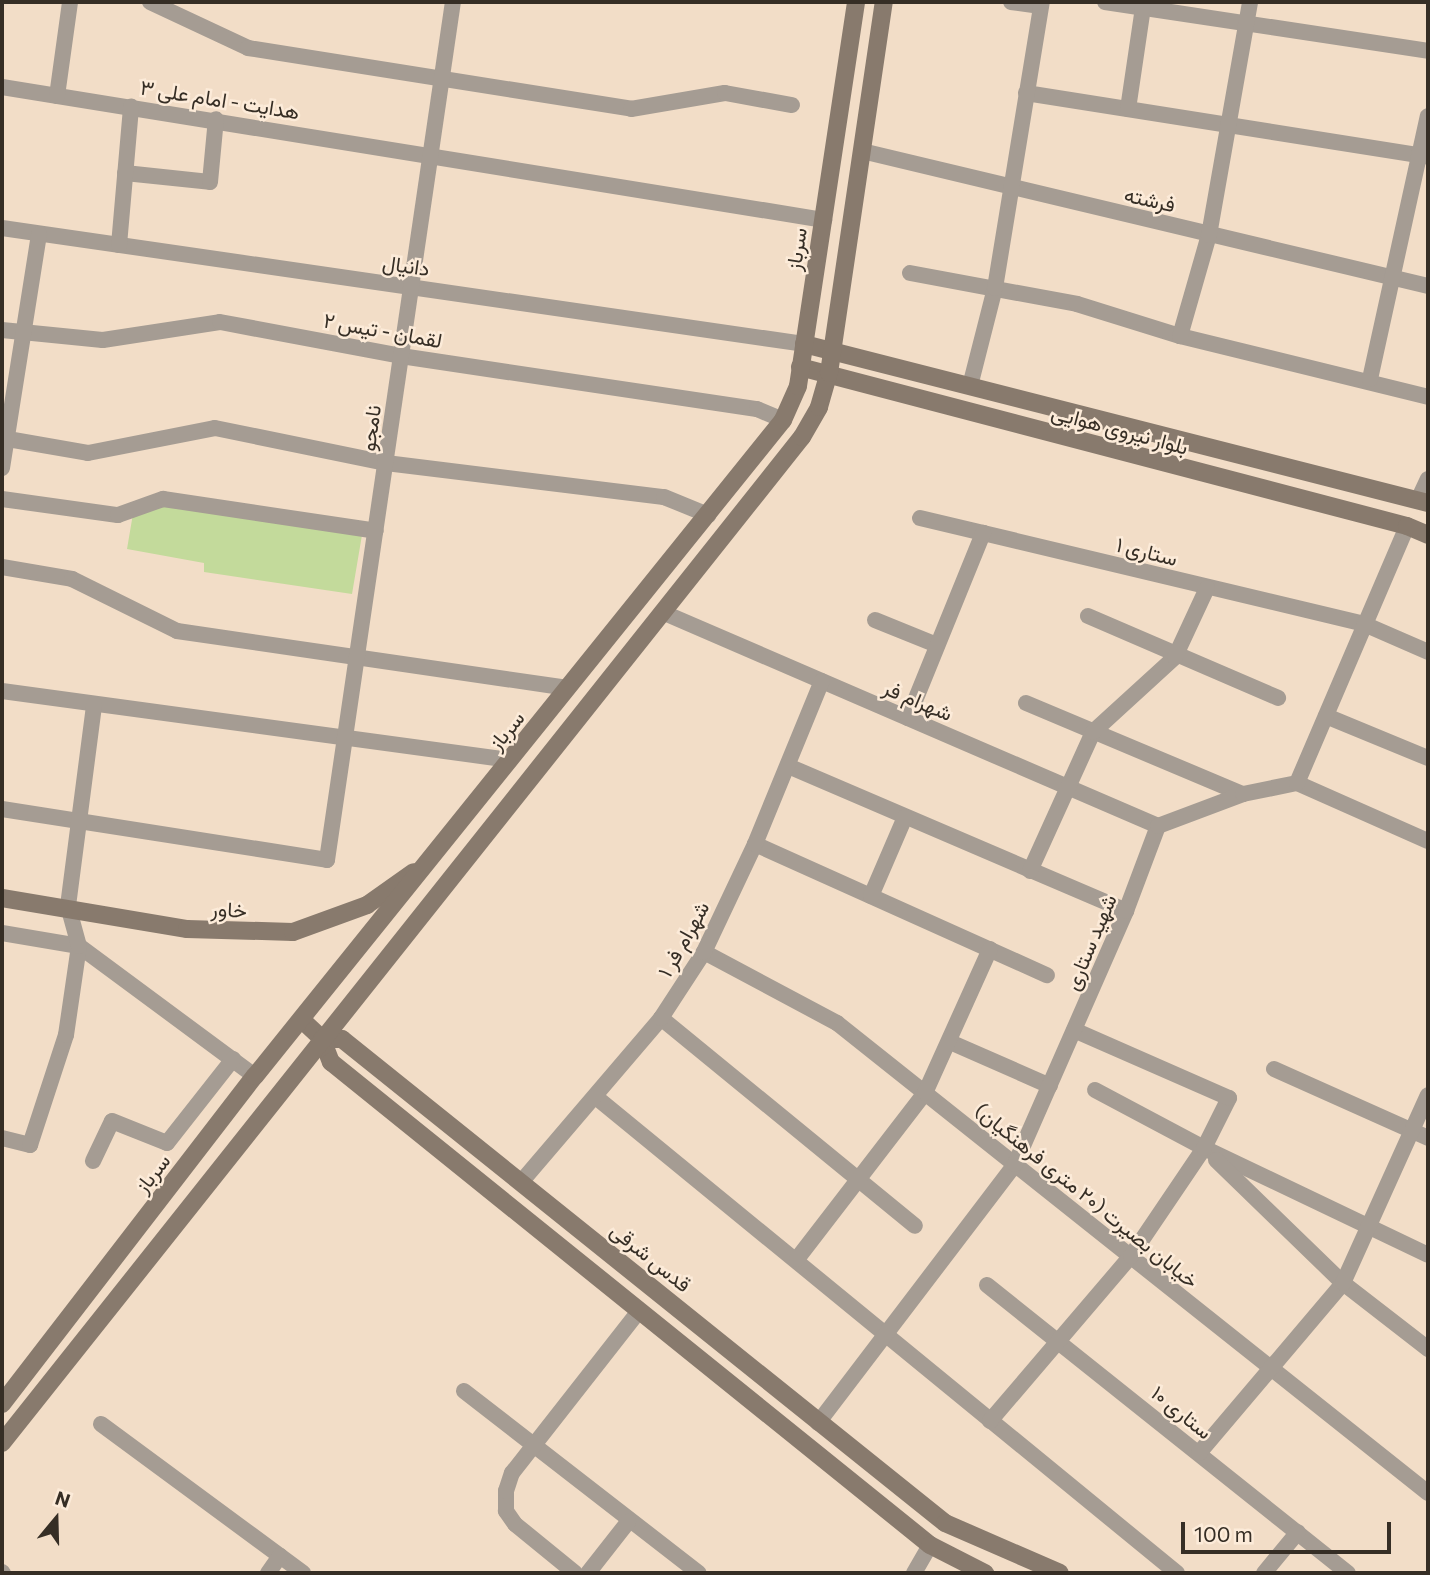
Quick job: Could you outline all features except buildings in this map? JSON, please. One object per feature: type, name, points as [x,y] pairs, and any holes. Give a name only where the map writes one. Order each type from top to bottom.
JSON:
[{"type":"street","points":[[57,96],[70,2]]},
{"type":"street","points":[[150,2],[248,48],[631,109],[725,93],[792,106]]},
{"type":"street","name":"نامجو","points":[[81,821],[327,860],[453,2]]},
{"type":"street","name":"سرباز","points":[[2,1404],[256,1076],[362,950],[435,854],[783,420],[794,401],[800,367],[856,2]]},
{"type":"street","points":[[2,1443],[802,437],[819,407],[829,373],[884,2]]},
{"type":"street","points":[[970,386],[995,288],[1041,4],[1011,2]]},
{"type":"street","points":[[1105,2],[1428,51]]},
{"type":"street","points":[[1180,336],[1209,235],[1250,2]]},
{"type":"street","points":[[1128,109],[1143,8]]},
{"type":"street","name":"هدایت - امام علی ۳","points":[[2,87],[431,153],[824,220]]},
{"type":"street","points":[[1026,93],[1424,156]]},
{"type":"street","points":[[119,245],[131,107]]},
{"type":"street","points":[[1370,379],[1424,156],[1428,116]]},
{"type":"street","points":[[125,173],[210,182],[216,119]]},
{"type":"street","name":"فرشته","points":[[862,151],[1428,286]]},
{"type":"street","name":"دانیال","points":[[2,228],[804,344]]},
{"type":"street","points":[[2,468],[4,438],[39,234]]},
{"type":"street","points":[[910,273],[1077,304],[1180,336],[1370,379],[1428,397]]},
{"type":"street","name":"لقمان - تیس ۲","points":[[2,330],[103,340],[220,322],[401,356],[757,409],[783,420]]},
{"type":"street","name":"بلوار نیروی هوایی","points":[[804,344],[1176,440],[1424,500]]},
{"type":"street","name":"بلوار نیروی هوایی","points":[[800,367],[1170,467],[1408,526],[1428,535]]},
{"type":"street","points":[[4,438],[88,453],[215,428],[386,463],[664,497],[709,515]]},
{"type":"street","points":[[1170,467],[1176,440]]},
{"type":"street","points":[[1297,783],[1364,624],[1408,526],[1424,500],[1428,479]]},
{"type":"street","points":[[2,499],[118,514],[163,499],[376,531]]},
{"type":"street","name":"ستاری ۱","points":[[920,518],[1364,624],[1428,652]]},
{"type":"street","points":[[908,718],[983,533]]},
{"type":"street","points":[[2,567],[72,579],[177,631],[358,654],[568,688]]},
{"type":"street","points":[[1030,871],[1093,732],[1175,657],[1207,588]]},
{"type":"street","points":[[643,595],[662,612]]},
{"type":"street","name":"شهرام فر","points":[[662,612],[1158,826]]},
{"type":"street","points":[[1088,616],[1175,657],[1278,698]]},
{"type":"street","points":[[875,620],[937,645]]},
{"type":"street","name":"شهرام فر ۱","points":[[522,1181],[597,1098],[661,1018],[704,952],[755,844],[821,681]]},
{"type":"street","points":[[2,691],[345,740],[510,760]]},
{"type":"street","points":[[1026,703],[1243,794]]},
{"type":"street","points":[[2,1138],[30,1145],[66,1035],[79,946],[68,906],[94,705]]},
{"type":"street","points":[[1326,716],[1428,758]]},
{"type":"street","points":[[788,766],[1126,911]]},
{"type":"street","points":[[1158,826],[1243,794],[1297,783],[1428,841]]},
{"type":"street","points":[[2,809],[81,821]]},
{"type":"street","points":[[871,896],[905,817]]},
{"type":"street","name":"شهید ستاری","points":[[818,1423],[1015,1164],[1126,911],[1158,826]]},
{"type":"street","points":[[755,844],[1047,975]]},
{"type":"street","name":"خاور","points":[[2,898],[68,906],[216,932],[293,932],[336,919],[367,905],[435,854]]},
{"type":"street","points":[[336,919],[363,923],[366,933],[362,950]]},
{"type":"street","points":[[2,933],[79,946],[256,1076]]},
{"type":"street","points":[[797,1259],[925,1093],[990,949]]},
{"type":"street","name":"خیابان بصیرت (۲۰ متری فرهنگیان)","points":[[704,952],[838,1023],[1428,1493]]},
{"type":"street","points":[[661,1018],[915,1226]]},
{"type":"street","points":[[303,1021],[322,1040],[331,1062],[930,1545],[985,1573]]},
{"type":"street","points":[[990,1421],[1131,1256],[1204,1148],[1229,1098],[1074,1030]]},
{"type":"street","name":"قدس شرقی","points":[[322,1040],[342,1039],[945,1523],[1060,1573]]},
{"type":"street","points":[[950,1042],[1050,1086]]},
{"type":"street","points":[[93,1161],[112,1121],[167,1143],[233,1059]]},
{"type":"street","points":[[1274,1069],[1428,1138]]},
{"type":"street","points":[[1095,1090],[1204,1148],[1428,1255]]},
{"type":"street","points":[[1199,1453],[1343,1283],[1428,1096]]},
{"type":"street","points":[[597,1098],[797,1259],[886,1336],[1177,1573]]},
{"type":"street","points":[[1204,1148],[1343,1283],[1428,1349]]},
{"type":"street","name":"ستاری ۱۰","points":[[987,1285],[1348,1573]]},
{"type":"street","points":[[575,1573],[515,1524],[506,1511],[512,1472],[639,1311]]},
{"type":"street","points":[[24,1375],[41,1391]]},
{"type":"street","points":[[749,1400],[767,1381]]},
{"type":"street","points":[[464,1391],[628,1522],[699,1573]]},
{"type":"street","points":[[101,1424],[303,1573]]},
{"type":"street","points":[[589,1573],[628,1522]]},
{"type":"street","points":[[914,1573],[945,1523]]},
{"type":"street","points":[[1264,1573],[1298,1532]]},
{"type":"street","points":[[268,1573],[280,1556]]},
{"type":"green space","points":[[135,502],[362,535],[352,594],[204,572],[204,563],[127,549]]}]
